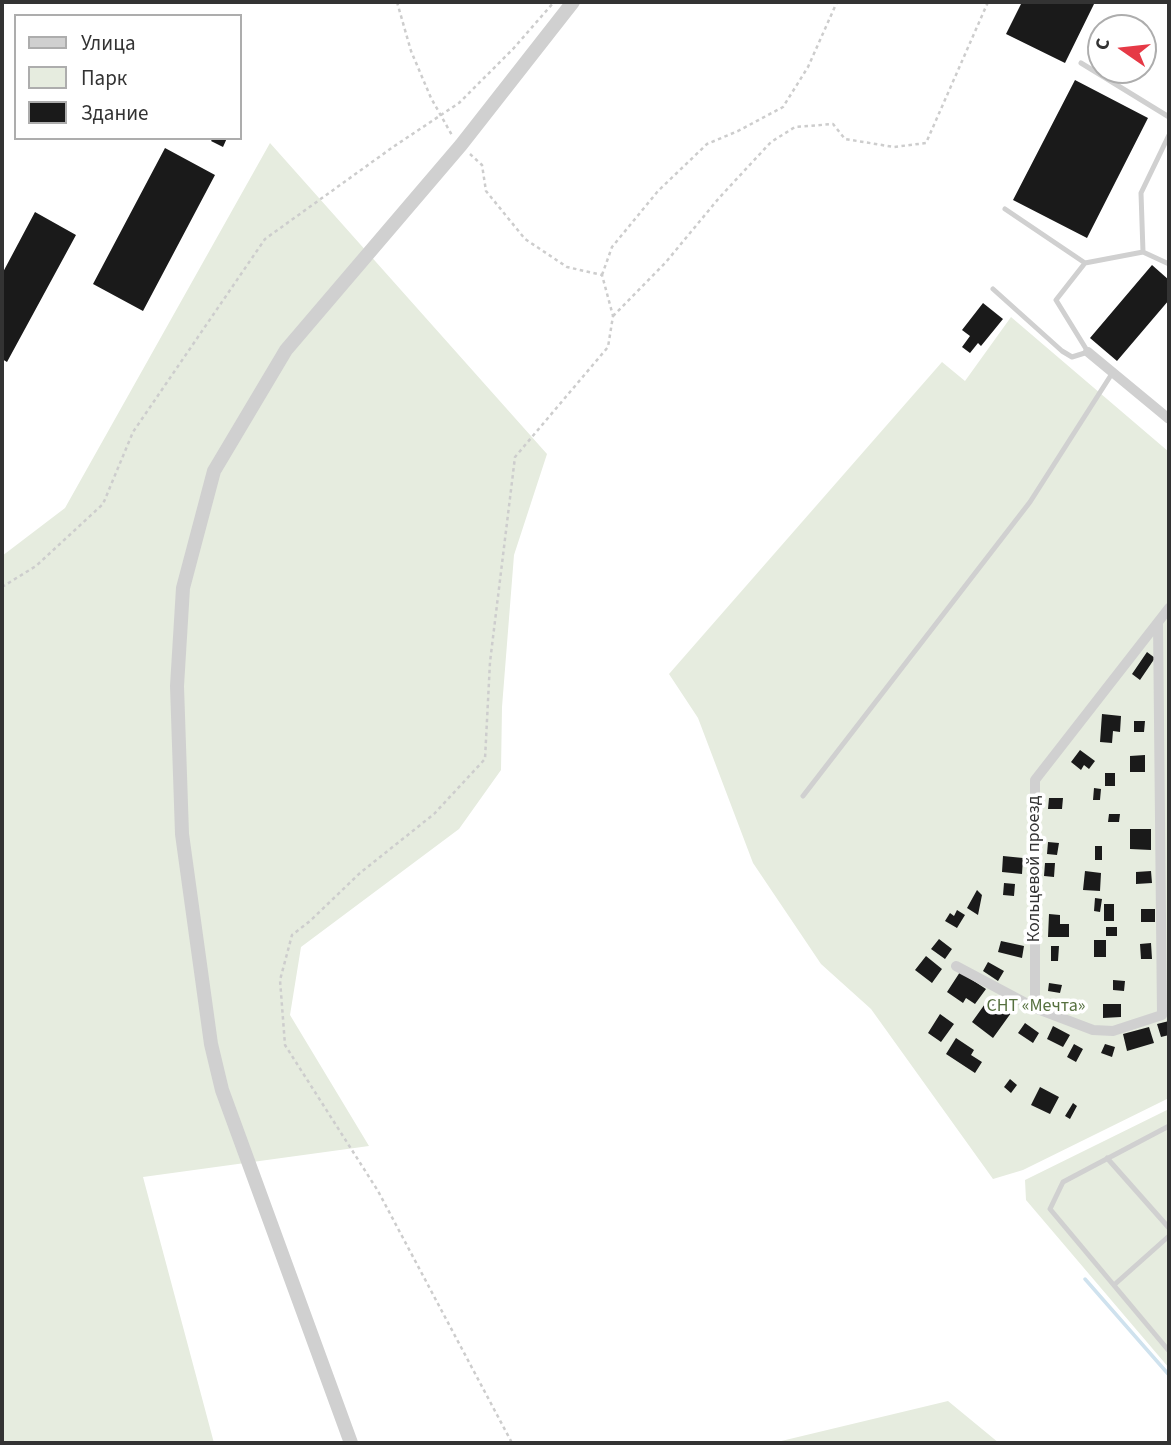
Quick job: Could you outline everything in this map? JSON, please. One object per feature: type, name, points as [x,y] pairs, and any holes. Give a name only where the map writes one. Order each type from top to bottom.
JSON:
[{"type":"street","points":[[351,1443],[222,1090],[211,1044],[182,834],[177,686],[183,588],[214,471],[286,350],[461,145],[573,2]]},
{"type":"street","points":[[1088,352],[1169,419]]},
{"type":"street","name":"Кольцевой проезд","points":[[1035,1009],[1035,780],[1169,608]]},
{"type":"street","points":[[956,965],[1035,1009],[1093,1030],[1114,1031],[1165,1014],[1158,623]]},
{"type":"lane","points":[[1081,63],[1169,117]]},
{"type":"lane","points":[[1143,252],[1141,193],[1169,135]]},
{"type":"lane","points":[[1005,209],[1084,263]]},
{"type":"lane","points":[[993,289],[1072,358],[1088,352],[1056,300],[1084,263],[1143,252],[1169,264]]},
{"type":"lane","points":[[803,796],[1030,502],[1113,372]]},
{"type":"lane","points":[[1169,1126],[1063,1182],[1050,1209],[1169,1350]]},
{"type":"lane","points":[[1107,1158],[1169,1228]]},
{"type":"lane","points":[[1115,1285],[1169,1236]]},
{"type":"path","points":[[397,2],[411,51],[440,115],[453,138],[482,165],[486,191],[525,239],[567,267],[602,275]]},
{"type":"path","points":[[2,587],[36,566],[103,504],[133,432],[265,239],[459,103],[513,49],[554,2]]},
{"type":"path","points":[[512,1443],[378,1191],[285,1045],[280,980],[292,934],[310,921],[360,873],[434,814],[485,759],[490,662],[515,457],[608,347],[613,316],[602,275],[612,247],[658,191],[707,144],[783,107],[808,67],[837,2]]},
{"type":"path","points":[[613,316],[666,262],[719,198],[771,142],[795,127],[833,124],[845,139],[894,148],[926,143],[988,2]]},
{"type":"green space","points":[[270,143],[547,454],[514,555],[502,707],[501,770],[459,829],[301,947],[290,1015],[369,1146],[143,1177],[214,1443],[2,1443],[2,556],[65,508]]},
{"type":"green space","name":"СНТ «Мечта»","points":[[1011,317],[1169,452],[1169,1098],[1023,1170],[993,1179],[871,1009],[821,964],[753,863],[698,718],[669,674],[942,362],[965,381]]},
{"type":"green space","points":[[1169,1109],[1169,1368],[1026,1200],[1025,1180]]},
{"type":"green space","points":[[948,1401],[999,1443],[773,1443]]},
{"type":"building","points":[[1022,2],[1095,2],[1065,63],[1006,34]]},
{"type":"building","points":[[1075,80],[1148,118],[1087,238],[1013,200]]},
{"type":"building","points":[[212,140],[226,140],[223,147]]},
{"type":"building","points":[[165,148],[215,175],[143,311],[93,284]]},
{"type":"building","points":[[35,212],[76,235],[7,362],[2,359],[2,274]]},
{"type":"building","points":[[1152,265],[1169,280],[1169,300],[1117,361],[1090,338]]},
{"type":"building","points":[[983,303],[1003,319],[981,346],[978,343],[970,353],[962,347],[970,336],[962,330]]},
{"type":"building","points":[[1147,652],[1155,658],[1140,680],[1132,674]]},
{"type":"building","points":[[1102,714],[1121,716],[1120,732],[1113,731],[1112,743],[1100,742]]},
{"type":"building","points":[[1134,721],[1145,721],[1144,732],[1134,732]]},
{"type":"building","points":[[1080,750],[1095,761],[1089,769],[1084,765],[1081,770],[1071,762]]},
{"type":"building","points":[[1145,755],[1145,772],[1130,772],[1130,756]]},
{"type":"building","points":[[1105,773],[1115,773],[1115,786],[1105,786]]},
{"type":"building","points":[[1094,788],[1101,789],[1100,800],[1093,800]]},
{"type":"building","points":[[1049,798],[1063,798],[1062,809],[1048,809]]},
{"type":"building","points":[[1109,814],[1120,814],[1119,822],[1108,822]]},
{"type":"building","points":[[1130,829],[1151,829],[1151,850],[1130,849]]},
{"type":"building","points":[[1048,842],[1059,843],[1057,855],[1047,854]]},
{"type":"building","points":[[1095,846],[1102,846],[1102,860],[1095,860]]},
{"type":"building","points":[[1003,856],[1023,858],[1022,874],[1002,872]]},
{"type":"building","points":[[1045,863],[1055,863],[1054,877],[1044,876]]},
{"type":"building","points":[[1085,871],[1101,873],[1100,891],[1083,890]]},
{"type":"building","points":[[1151,871],[1152,883],[1136,884],[1136,872]]},
{"type":"building","points":[[1004,883],[1015,884],[1014,896],[1003,895]]},
{"type":"building","points":[[977,890],[982,895],[978,915],[967,908]]},
{"type":"building","points":[[1095,898],[1102,899],[1100,912],[1094,911]]},
{"type":"building","points":[[1104,904],[1114,904],[1114,921],[1104,921]]},
{"type":"building","points":[[1141,909],[1155,909],[1155,922],[1141,922]]},
{"type":"building","points":[[957,910],[965,915],[957,928],[945,921],[950,913],[954,916]]},
{"type":"building","points":[[1049,914],[1060,915],[1060,924],[1069,924],[1069,937],[1048,937]]},
{"type":"building","points":[[1106,927],[1117,927],[1117,936],[1106,936]]},
{"type":"building","points":[[939,939],[952,949],[945,959],[931,949]]},
{"type":"building","points":[[1094,940],[1106,940],[1106,957],[1094,957]]},
{"type":"building","points":[[1001,941],[1024,946],[1022,958],[998,952]]},
{"type":"building","points":[[1151,943],[1152,959],[1141,959],[1140,944]]},
{"type":"building","points":[[1051,946],[1059,946],[1058,961],[1051,961]]},
{"type":"building","points":[[926,956],[942,969],[932,983],[915,970]]},
{"type":"building","points":[[988,962],[1004,971],[998,981],[983,971]]},
{"type":"building","points":[[960,972],[986,989],[975,1004],[966,998],[963,1003],[947,992]]},
{"type":"building","points":[[1113,980],[1125,981],[1124,991],[1113,990]]},
{"type":"building","points":[[1049,983],[1062,985],[1060,993],[1048,991]]},
{"type":"building","points":[[990,997],[1011,1013],[993,1038],[972,1022]]},
{"type":"building","points":[[1103,1004],[1121,1004],[1121,1017],[1103,1018]]},
{"type":"building","points":[[940,1014],[954,1024],[941,1042],[928,1033]]},
{"type":"building","points":[[1169,1021],[1169,1035],[1161,1037],[1157,1024]]},
{"type":"building","points":[[1025,1023],[1039,1033],[1033,1043],[1018,1033]]},
{"type":"building","points":[[1053,1026],[1070,1035],[1063,1047],[1047,1039]]},
{"type":"building","points":[[1149,1027],[1154,1043],[1127,1051],[1123,1034]]},
{"type":"building","points":[[956,1038],[974,1050],[971,1055],[982,1062],[975,1073],[946,1054]]},
{"type":"building","points":[[1074,1044],[1083,1049],[1076,1062],[1067,1057]]},
{"type":"building","points":[[1105,1044],[1115,1047],[1112,1057],[1101,1053]]},
{"type":"building","points":[[1010,1079],[1017,1085],[1011,1093],[1004,1087]]},
{"type":"building","points":[[1040,1087],[1059,1097],[1050,1114],[1031,1105]]},
{"type":"building","points":[[1073,1103],[1077,1106],[1070,1119],[1065,1116]]},
{"type":"waterway","points":[[1085,1279],[1169,1375]]}]
